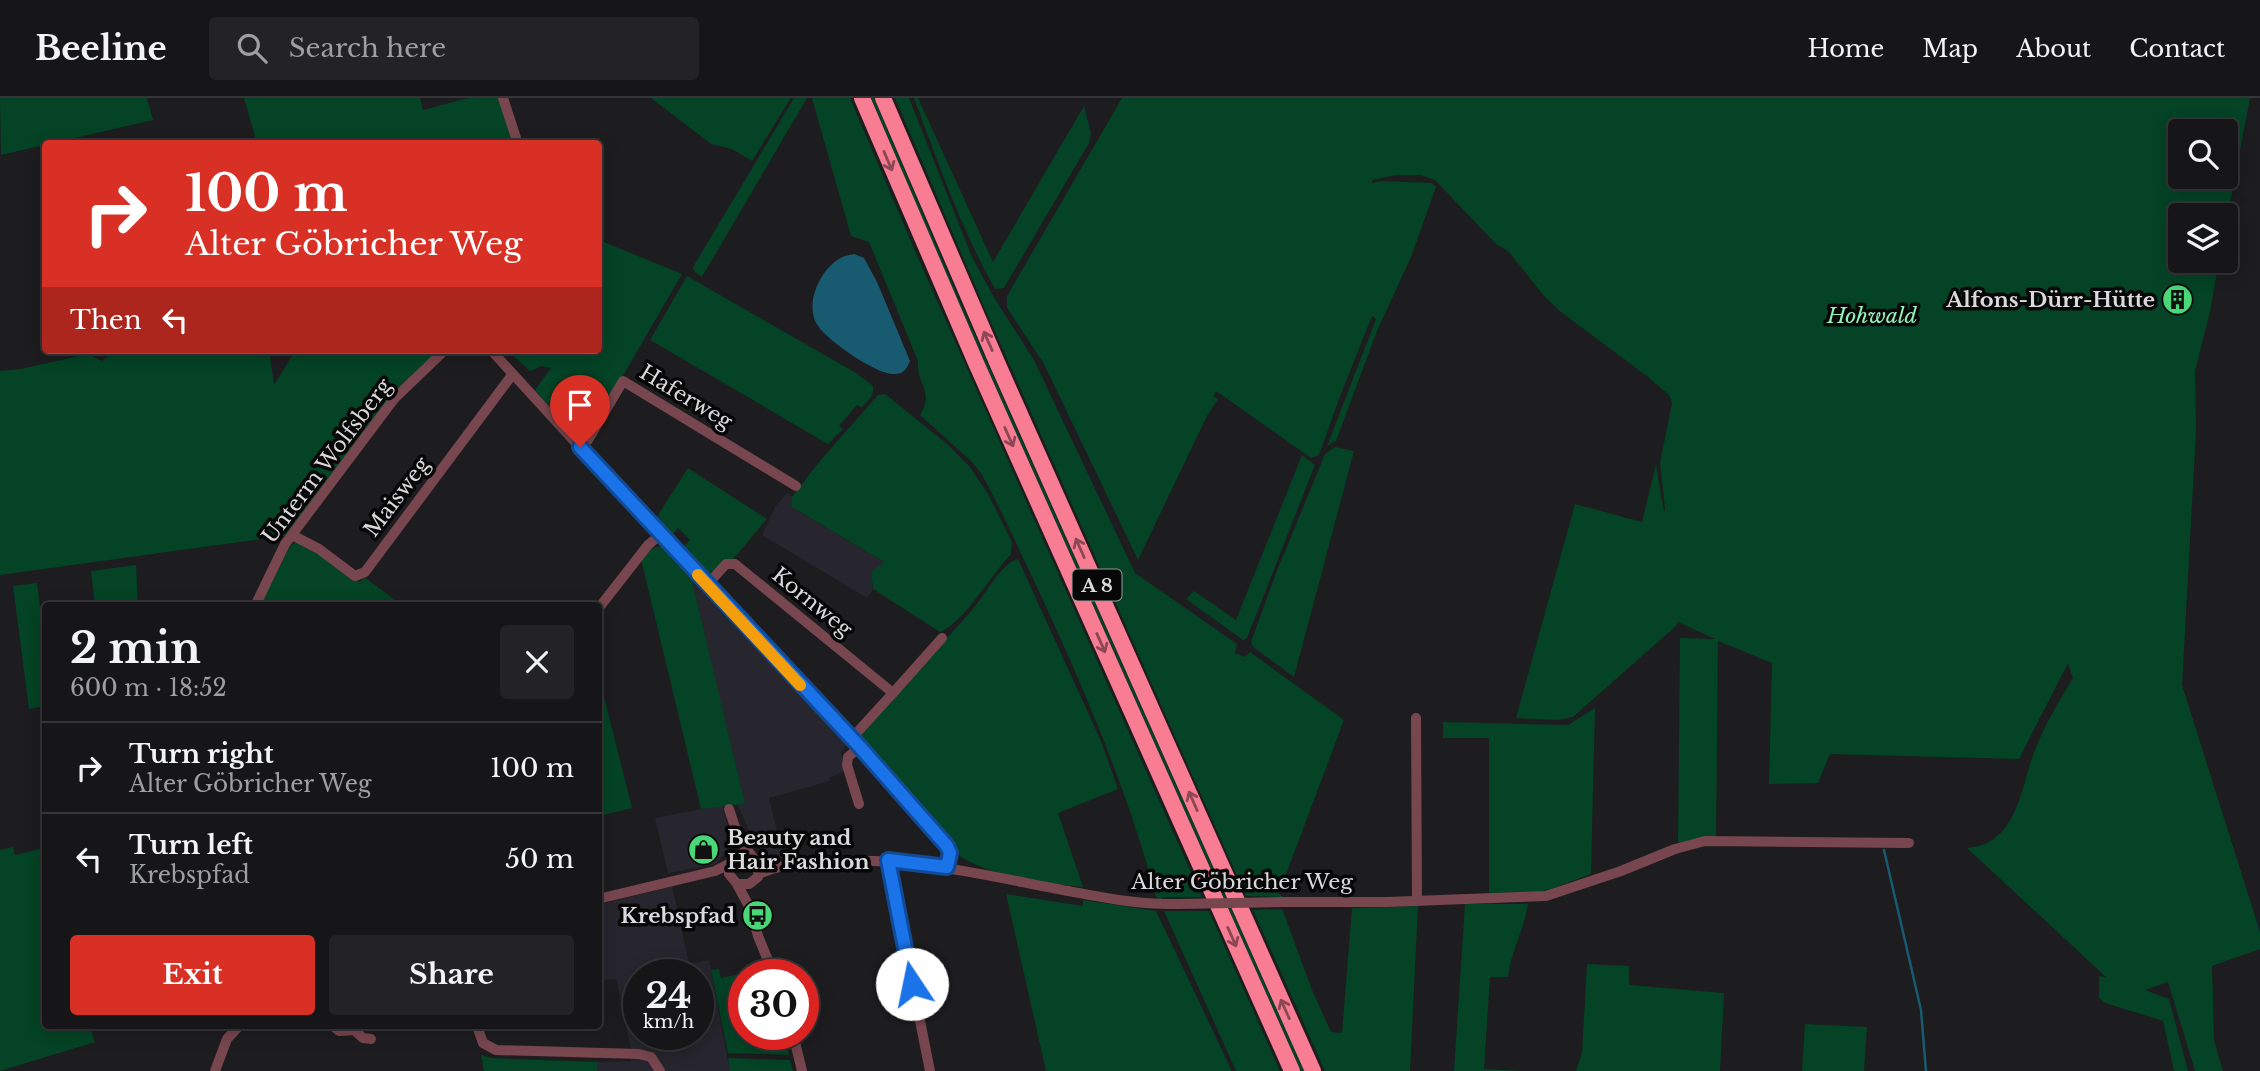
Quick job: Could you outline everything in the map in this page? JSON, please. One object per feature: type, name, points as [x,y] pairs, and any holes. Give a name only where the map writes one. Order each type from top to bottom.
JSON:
[{"type":"highway","name":"A 8","points":[[862,98],[955,315],[1292,1071]]},
{"type":"highway","name":"A 8","points":[[883,98],[994,355],[1313,1071]]},
{"type":"street","points":[[503,98],[517,140]]},
{"type":"street","name":"Unterm Wolfsberg","points":[[257,602],[266,579],[292,535],[394,399],[441,354]]},
{"type":"street","points":[[494,354],[856,743],[947,846],[950,853],[947,867]]},
{"type":"street","name":"Maisweg","points":[[292,535],[319,549],[355,576],[365,572],[512,375]]},
{"type":"street","name":"Haferweg","points":[[580,447],[588,440],[623,382],[796,486]]},
{"type":"street","points":[[602,604],[648,545],[660,535]]},
{"type":"street","name":"Kornweg","points":[[707,585],[726,564],[736,564],[893,693]]},
{"type":"street","points":[[859,804],[847,765],[848,757],[893,693],[942,638]]},
{"type":"street","points":[[1416,718],[1417,901]]},
{"type":"street","points":[[729,809],[739,839],[754,858],[755,878],[750,908]]},
{"type":"street","points":[[739,839],[731,865],[737,884],[750,908],[767,959]]},
{"type":"street","name":"Alter Göbricher Weg","points":[[755,878],[776,867],[888,860],[947,867],[1124,901],[1178,904],[1417,901],[1555,894],[1675,849],[1705,841],[1909,843]]},
{"type":"street","points":[[602,898],[715,871],[731,865],[745,853],[754,858]]},
{"type":"street","name":"Alter Göbricher Weg","points":[[754,858],[776,867]]},
{"type":"street","points":[[888,860],[930,1071]]},
{"type":"street","points":[[737,884],[746,885],[755,878]]},
{"type":"street","points":[[215,1071],[225,1043],[237,1029]]},
{"type":"street","points":[[337,1029],[354,1030],[363,1038],[371,1039]]},
{"type":"street","points":[[478,1029],[483,1043],[496,1050],[639,1054],[651,1057],[660,1071]]},
{"type":"street","points":[[797,1050],[802,1071]]},
{"type":"shaded area","points":[[787,493],[792,497],[792,507],[884,562],[871,572],[873,589],[867,598],[762,535],[775,507]]},
{"type":"shaded area","points":[[690,572],[850,741],[841,752],[845,771],[829,778],[830,781],[769,798],[784,860],[772,859],[755,845],[738,805],[744,804]]},
{"type":"shaded area","points":[[722,805],[733,844],[716,864],[668,873],[655,818]]},
{"type":"shaded area","points":[[672,886],[688,959],[623,959],[623,1012],[616,979],[602,980],[602,904]]},
{"type":"shaded area","points":[[714,986],[730,1071],[597,1071],[598,1062],[631,1061],[631,1050],[714,1050]]},
{"type":"green space","points":[[0,98],[147,98],[153,120],[66,140],[42,140],[42,146],[1,155]]},
{"type":"green space","points":[[244,98],[420,98],[423,110],[468,98],[501,98],[514,140],[256,140]]},
{"type":"green space","points":[[651,98],[791,98],[752,161],[732,149],[711,144]]},
{"type":"green space","points":[[794,98],[807,98],[702,277],[693,267]]},
{"type":"green space","points":[[812,98],[850,98],[915,251],[1202,897],[1162,897],[1161,900],[1156,897],[1125,796],[1106,747],[1066,650],[999,507],[972,462],[920,415],[926,400],[918,361],[869,242],[851,236]]},
{"type":"green space","points":[[871,98],[874,98],[959,299],[1304,1071],[1301,1071],[957,300]]},
{"type":"green space","points":[[895,98],[909,98],[972,257],[1034,360],[1135,573],[1237,644],[1235,653],[1245,657],[1250,652],[1344,720],[1279,893],[1282,897],[1246,896],[988,316]]},
{"type":"green space","points":[[914,98],[918,98],[993,262],[1084,106],[1091,133],[1089,143],[1004,288],[995,289],[971,243]]},
{"type":"green space","name":"Hohwald","points":[[1122,98],[2250,98],[2238,161],[2238,119],[2168,119],[2168,189],[2233,189],[2230,203],[2168,203],[2168,273],[2217,273],[2195,371],[2196,431],[2182,685],[2260,932],[2260,949],[2212,966],[2214,1040],[2223,1071],[2195,1071],[2168,982],[2145,990],[2169,999],[2188,1071],[2174,1071],[2163,1021],[2105,1003],[2099,998],[2099,976],[2106,977],[1967,848],[1984,844],[1997,836],[2007,825],[2020,797],[2039,740],[2073,678],[2068,663],[2019,759],[1830,754],[1818,783],[1769,784],[1772,663],[1718,641],[1716,838],[1681,844],[1678,841],[1680,638],[1715,639],[1678,622],[1573,717],[1558,720],[1516,718],[1575,504],[1642,522],[1656,464],[1664,512],[1660,463],[1672,403],[1669,395],[1648,377],[1561,312],[1544,296],[1509,252],[1495,243],[1435,180],[1420,175],[1395,175],[1373,180],[1371,183],[1432,183],[1436,187],[1411,257],[1377,331],[1336,441],[1327,446],[1376,319],[1372,316],[1319,455],[1311,458],[1216,391],[1213,396],[1218,399],[1207,416],[1138,560],[1044,364],[1007,308],[1007,296]]},
{"type":"green space","points":[[602,241],[682,274],[620,381],[586,431],[574,434],[535,390],[551,368],[542,366],[530,371],[511,354],[602,354]]},
{"type":"green space","points":[[687,276],[856,373],[873,386],[870,398],[862,407],[857,405],[839,426],[843,429],[828,444],[650,340]]},
{"type":"green space","points":[[88,354],[102,361],[112,354],[270,354],[274,385],[293,354],[437,354],[284,536],[0,575],[0,371]]},
{"type":"green space","points":[[885,394],[947,444],[970,467],[988,494],[1012,542],[1011,554],[977,597],[959,619],[940,632],[873,589],[871,572],[884,562],[792,507],[792,497],[819,462],[878,395]]},
{"type":"green space","points":[[1335,447],[1354,451],[1294,677],[1253,647],[1251,642],[1325,454]]},
{"type":"green space","points":[[1302,455],[1315,465],[1247,638],[1243,640],[1186,599],[1194,591],[1236,620]]},
{"type":"green space","points":[[688,468],[767,519],[721,570],[704,577],[680,551],[690,540],[678,528],[669,539],[653,523]]},
{"type":"green space","points":[[297,542],[305,544],[360,582],[364,577],[398,602],[262,602],[290,546]]},
{"type":"green space","points":[[664,546],[690,572],[745,804],[701,809],[641,559],[651,548]]},
{"type":"green space","points":[[1018,559],[1101,741],[1118,789],[1058,813],[1083,887],[1004,875],[961,857],[857,741],[886,703],[967,616],[1003,569]]},
{"type":"green space","points":[[136,565],[138,602],[95,602],[91,571]]},
{"type":"green space","points":[[37,583],[42,623],[42,707],[29,709],[13,586]]},
{"type":"green space","points":[[602,689],[632,808],[602,815]]},
{"type":"green space","points":[[1595,708],[1591,874],[1543,892],[1489,893],[1489,738],[1443,738],[1443,722],[1568,725]]},
{"type":"green space","points":[[13,847],[15,855],[42,848],[42,1029],[91,1029],[95,1042],[0,1071],[0,850]]},
{"type":"green space","points":[[1006,894],[1083,906],[1083,900],[1156,911],[1232,1071],[1046,1071]]},
{"type":"green space","points":[[1465,904],[1528,904],[1508,977],[1490,977],[1484,1069],[1522,1071],[1454,1071]]},
{"type":"green space","points":[[1418,906],[1410,1071],[1325,1071],[1253,910],[1283,911],[1312,990],[1331,1032],[1342,1033],[1352,908]]},
{"type":"green space","points":[[1164,911],[1209,911],[1280,1071],[1236,1071]]},
{"type":"green space","points":[[1587,964],[1629,966],[1629,985],[1724,993],[1720,1071],[1576,1071],[1582,1053]]},
{"type":"green space","points":[[719,969],[721,978],[728,976],[728,1050],[788,1050],[789,1055],[728,1053],[714,985],[714,970]]},
{"type":"green space","points":[[1805,1024],[1867,1027],[1864,1071],[1802,1071]]},
{"type":"green space","points":[[481,1055],[491,1058],[598,1062],[597,1071],[484,1071]]},
{"type":"green space","points":[[728,1058],[790,1060],[793,1071],[730,1071]]},
{"type":"water","points":[[854,254],[864,258],[877,282],[910,361],[901,373],[887,373],[854,356],[823,332],[814,318],[813,299],[825,272],[842,257]]},
{"type":"waterway","points":[[1884,850],[1921,1010],[1926,1071]]},
{"type":"slow traffic","points":[[698,575],[800,685]]},
{"type":"place","name":"Alfons-Dürr-Hütte","points":[[2178,300]]},
{"type":"place","name":"Beauty and Hair Fashion","points":[[704,850]]},
{"type":"place","name":"Krebspfad","points":[[758,916]]},
{"type":"route","points":[[580,447],[860,747],[947,846],[950,853],[947,867],[888,860],[912,984]]}]
